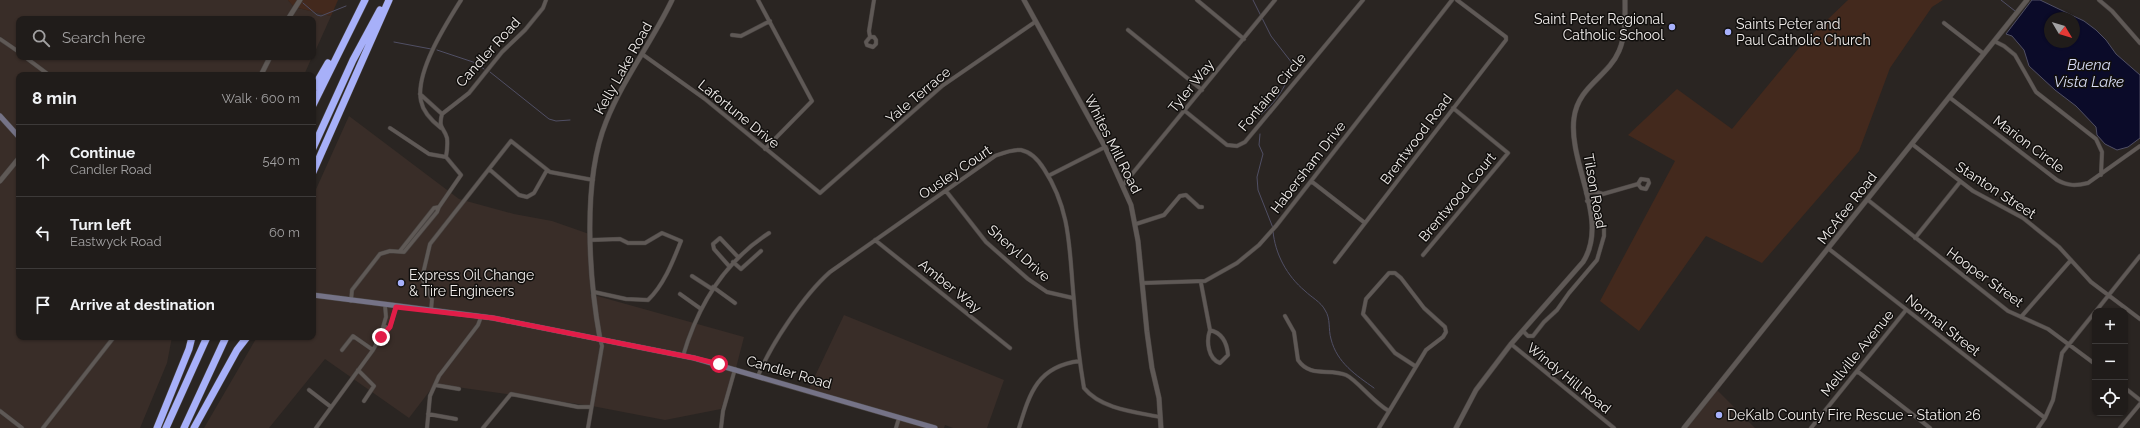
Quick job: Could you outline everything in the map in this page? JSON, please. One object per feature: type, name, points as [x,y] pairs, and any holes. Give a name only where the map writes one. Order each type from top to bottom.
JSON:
[{"type":"highway","points":[[316,141],[353,60],[385,0]]},
{"type":"highway","points":[[316,165],[389,0]]},
{"type":"highway","points":[[316,84],[363,2]]},
{"type":"highway","points":[[316,99],[363,2]]},
{"type":"highway","points":[[157,428],[191,340]]},
{"type":"highway","points":[[166,428],[206,340]]},
{"type":"highway","points":[[184,428],[225,340]]},
{"type":"highway","points":[[194,428],[237,350],[245,340]]},
{"type":"main road","points":[[0,116],[16,134]]},
{"type":"main road","name":"Candler Road","points":[[316,295],[481,317],[683,356],[735,369],[935,428]]},
{"type":"street","points":[[289,16],[300,0]]},
{"type":"street","points":[[446,158],[448,146],[446,136],[428,116],[421,102],[420,94],[426,65],[449,19],[461,0]]},
{"type":"street","name":"Candler Road","points":[[442,114],[469,94],[502,52],[525,30],[543,8],[546,0]]},
{"type":"street","name":"Kelly Lake Road","points":[[600,339],[594,292],[591,240],[593,180],[605,124],[619,94],[672,0]]},
{"type":"street","points":[[758,0],[812,101],[765,149]]},
{"type":"street","points":[[870,37],[869,31],[874,0]]},
{"type":"street","name":"Whites Mill Road","points":[[1024,0],[1105,146],[1131,205],[1136,224],[1152,368],[1162,427]]},
{"type":"street","points":[[1197,0],[1244,39]]},
{"type":"street","name":"Tyler Way","points":[[1123,185],[1275,0]]},
{"type":"street","name":"Fontaine Circle","points":[[1185,111],[1227,145],[1237,146],[1245,142],[1363,0]]},
{"type":"street","name":"Habersham Drive","points":[[1201,283],[1236,263],[1259,245],[1311,181],[1452,0]]},
{"type":"street","name":"Brentwood Road","points":[[1335,262],[1504,42],[1506,37],[1457,0]]},
{"type":"street","name":"Tilson Road","points":[[1456,428],[1476,390],[1511,344],[1590,251],[1592,223],[1574,138],[1574,117],[1582,95],[1619,52],[1625,31],[1625,0]]},
{"type":"street","name":"McAfee Road","points":[[1684,428],[1829,249],[2027,0]]},
{"type":"street","points":[[2099,0],[2112,11],[2140,43]]},
{"type":"street","points":[[732,35],[741,36],[770,21]]},
{"type":"street","name":"Yale Terrace","points":[[820,194],[942,86],[1035,22]]},
{"type":"street","points":[[1944,23],[1984,54]]},
{"type":"street","points":[[1128,30],[1202,90]]},
{"type":"street","points":[[0,39],[16,50]]},
{"type":"street","points":[[1994,41],[2004,46],[2015,56],[2031,86],[2040,96],[2096,139],[2102,152],[2101,175]]},
{"type":"street","name":"Lafortune Drive","points":[[642,54],[705,99],[820,194]]},
{"type":"street","points":[[29,60],[45,72]]},
{"type":"street","points":[[262,72],[268,60]]},
{"type":"street","points":[[420,94],[442,114],[440,128]]},
{"type":"street","name":"Marion Circle","points":[[1949,97],[2057,180],[2078,186],[2088,183],[2101,175],[2140,146]]},
{"type":"street","name":"Brentwood Court","points":[[1423,255],[1508,153],[1453,108]]},
{"type":"street","points":[[351,301],[352,290],[380,254],[384,251],[404,252],[412,245],[437,212],[461,175],[446,158],[429,154],[390,128]]},
{"type":"street","points":[[431,311],[432,299],[422,278],[430,244],[511,141],[547,170],[555,174],[593,180]]},
{"type":"street","name":"Stanton Street","points":[[1912,144],[1973,191],[2023,218],[2059,247],[2091,282],[2140,320]]},
{"type":"street","points":[[1048,176],[1105,146]]},
{"type":"street","name":"Ousley Court","points":[[758,376],[764,360],[814,287],[830,272],[995,156],[1022,150],[1032,155],[1040,162],[1062,204],[1067,226],[1073,298],[1084,388],[1092,396],[1108,404],[1160,417]]},
{"type":"street","points":[[0,181],[16,162]]},
{"type":"street","points":[[489,169],[519,195],[527,197],[534,193],[547,170]]},
{"type":"street","points":[[1311,181],[1365,224]]},
{"type":"street","points":[[1915,238],[1960,182]]},
{"type":"street","points":[[1587,201],[1603,194],[1638,184]]},
{"type":"street","name":"Sheryl Drive","points":[[946,191],[986,242],[1028,279],[1046,292],[1073,298]]},
{"type":"street","points":[[1586,193],[1596,192],[1603,194]]},
{"type":"street","points":[[1136,224],[1164,215],[1180,196],[1186,195],[1199,208],[1202,207]]},
{"type":"street","name":"Hooper Street","points":[[1868,200],[1999,304],[2021,317],[2048,328],[2069,342],[2092,361]]},
{"type":"street","points":[[1522,331],[1528,336],[1532,336],[1544,322],[1558,310],[1569,293],[1597,260],[1604,236],[1604,226],[1600,222],[1592,223]]},
{"type":"street","points":[[591,240],[620,239],[628,243],[645,243],[662,233],[681,241],[675,257],[656,293],[648,300],[626,299],[594,292]]},
{"type":"street","points":[[683,356],[701,308],[712,288],[738,257],[769,233]]},
{"type":"street","points":[[729,266],[714,249],[713,244],[720,238],[738,257]]},
{"type":"street","name":"Amber Way","points":[[875,240],[1010,348]]},
{"type":"street","name":"Normal Street","points":[[1829,249],[2045,418]]},
{"type":"street","points":[[733,262],[741,269],[761,251]]},
{"type":"street","points":[[2099,308],[2140,256]]},
{"type":"street","points":[[2021,317],[2071,260]]},
{"type":"street","points":[[1379,428],[1416,366],[1430,346],[1443,337],[1446,329],[1424,308],[1398,275],[1389,274],[1366,299],[1363,314],[1395,354],[1416,366]]},
{"type":"street","points":[[692,276],[735,303]]},
{"type":"street","points":[[1143,284],[1183,281],[1201,283],[1210,330],[1208,335],[1211,356],[1213,360],[1220,363],[1228,354],[1226,344],[1222,336],[1210,330]]},
{"type":"street","points":[[680,294],[701,308]]},
{"type":"street","points":[[381,337],[387,326],[385,305]]},
{"type":"street","points":[[316,428],[381,337],[396,307]]},
{"type":"street","name":"Mellville Avenue","points":[[1810,428],[1906,310]]},
{"type":"street","points":[[1285,316],[1294,332],[1298,360],[1301,364],[1314,372],[1345,375],[1350,377],[1373,400],[1389,411]]},
{"type":"street","points":[[2038,428],[2045,418],[2053,400],[2062,353],[2069,342],[2092,316]]},
{"type":"street","points":[[427,428],[430,396],[439,376],[478,325],[481,317]]},
{"type":"street","points":[[342,350],[353,336],[372,350]]},
{"type":"street","points":[[588,428],[602,346],[600,339]]},
{"type":"street","points":[[42,428],[112,340]]},
{"type":"street","name":"Windy Hill Road","points":[[1511,344],[1614,428]]},
{"type":"street","points":[[1019,428],[1038,381],[1059,364],[1080,361]]},
{"type":"street","points":[[720,428],[723,411],[735,369]]},
{"type":"street","points":[[358,370],[374,386],[364,401]]},
{"type":"street","points":[[1857,371],[1930,428]]},
{"type":"street","points":[[435,385],[459,389]]},
{"type":"street","points":[[309,390],[331,407]]},
{"type":"street","points":[[2128,390],[2140,400]]},
{"type":"street","points":[[483,428],[511,394],[578,407],[591,407]]},
{"type":"street","points":[[2120,428],[2140,404]]},
{"type":"street","points":[[0,411],[22,428]]},
{"type":"street","points":[[428,414],[456,419]]},
{"type":"street","points":[[896,428],[899,418]]},
{"type":"shaded area","points":[[0,0],[288,0],[294,7],[331,16],[316,49],[316,16],[16,16],[16,60],[311,60],[305,72],[16,72],[16,340],[171,340],[167,363],[140,428],[0,428]]},
{"type":"shaded area","points":[[288,0],[338,0],[331,16],[294,7]]},
{"type":"shaded area","points":[[1848,0],[1943,0],[1932,7],[1890,68],[1859,151],[1762,263],[1706,236],[1639,331],[1600,301],[1675,161],[1628,135],[1677,89],[1732,129],[1803,43]]},
{"type":"shaded area","points":[[349,116],[459,199],[514,214],[552,221],[592,235],[590,294],[744,337],[736,368],[721,409],[665,420],[592,406],[435,384],[409,418],[325,359],[269,428],[204,428],[255,340],[316,340],[316,189]]},
{"type":"shaded area","points":[[844,315],[1004,380],[987,428],[953,428],[945,425],[944,428],[896,428],[900,419],[807,393]]},
{"type":"shaded area","points":[[1715,388],[1755,428],[1683,428]]},
{"type":"water","name":"Buena Vista Lake","points":[[2032,0],[2040,0],[2065,12],[2044,12],[2044,48],[2080,48],[2080,19],[2096,30],[2106,40],[2116,54],[2140,75],[2140,138],[2128,147],[2117,150],[2105,144],[2097,135],[2096,127],[2076,106],[2055,90],[2029,66],[2024,50],[2012,36],[2006,34]]},
{"type":"waterway","points":[[1253,0],[1271,36],[1292,63],[1288,78],[1280,93],[1270,106],[1259,116]]},
{"type":"waterway","points":[[2001,0],[2015,11]]},
{"type":"waterway","points":[[303,3],[317,15],[321,16],[346,6]]},
{"type":"waterway","points":[[394,42],[431,49]]},
{"type":"waterway","points":[[437,50],[476,63],[484,69]]},
{"type":"waterway","points":[[490,72],[549,119],[556,121],[570,120]]},
{"type":"waterway","points":[[1260,134],[1259,145],[1263,154],[1257,177],[1258,190],[1273,228]]},
{"type":"waterway","points":[[1273,231],[1276,248],[1287,271],[1307,293],[1321,304],[1327,313],[1331,339],[1342,362],[1374,388]]},
{"type":"place","name":"Saint Peter Regional Catholic School","points":[[1672,27]]},
{"type":"place","name":"Saints Peter and Paul Catholic Church","points":[[1728,32]]},
{"type":"place","name":"Express Oil Change & Tire Engineers","points":[[401,283]]},
{"type":"place","name":"DeKalb County Fire Rescue - Station 26","points":[[1719,415]]},
{"type":"route","points":[[381,337],[390,327],[394,318],[396,307],[493,318],[719,364]]}]
